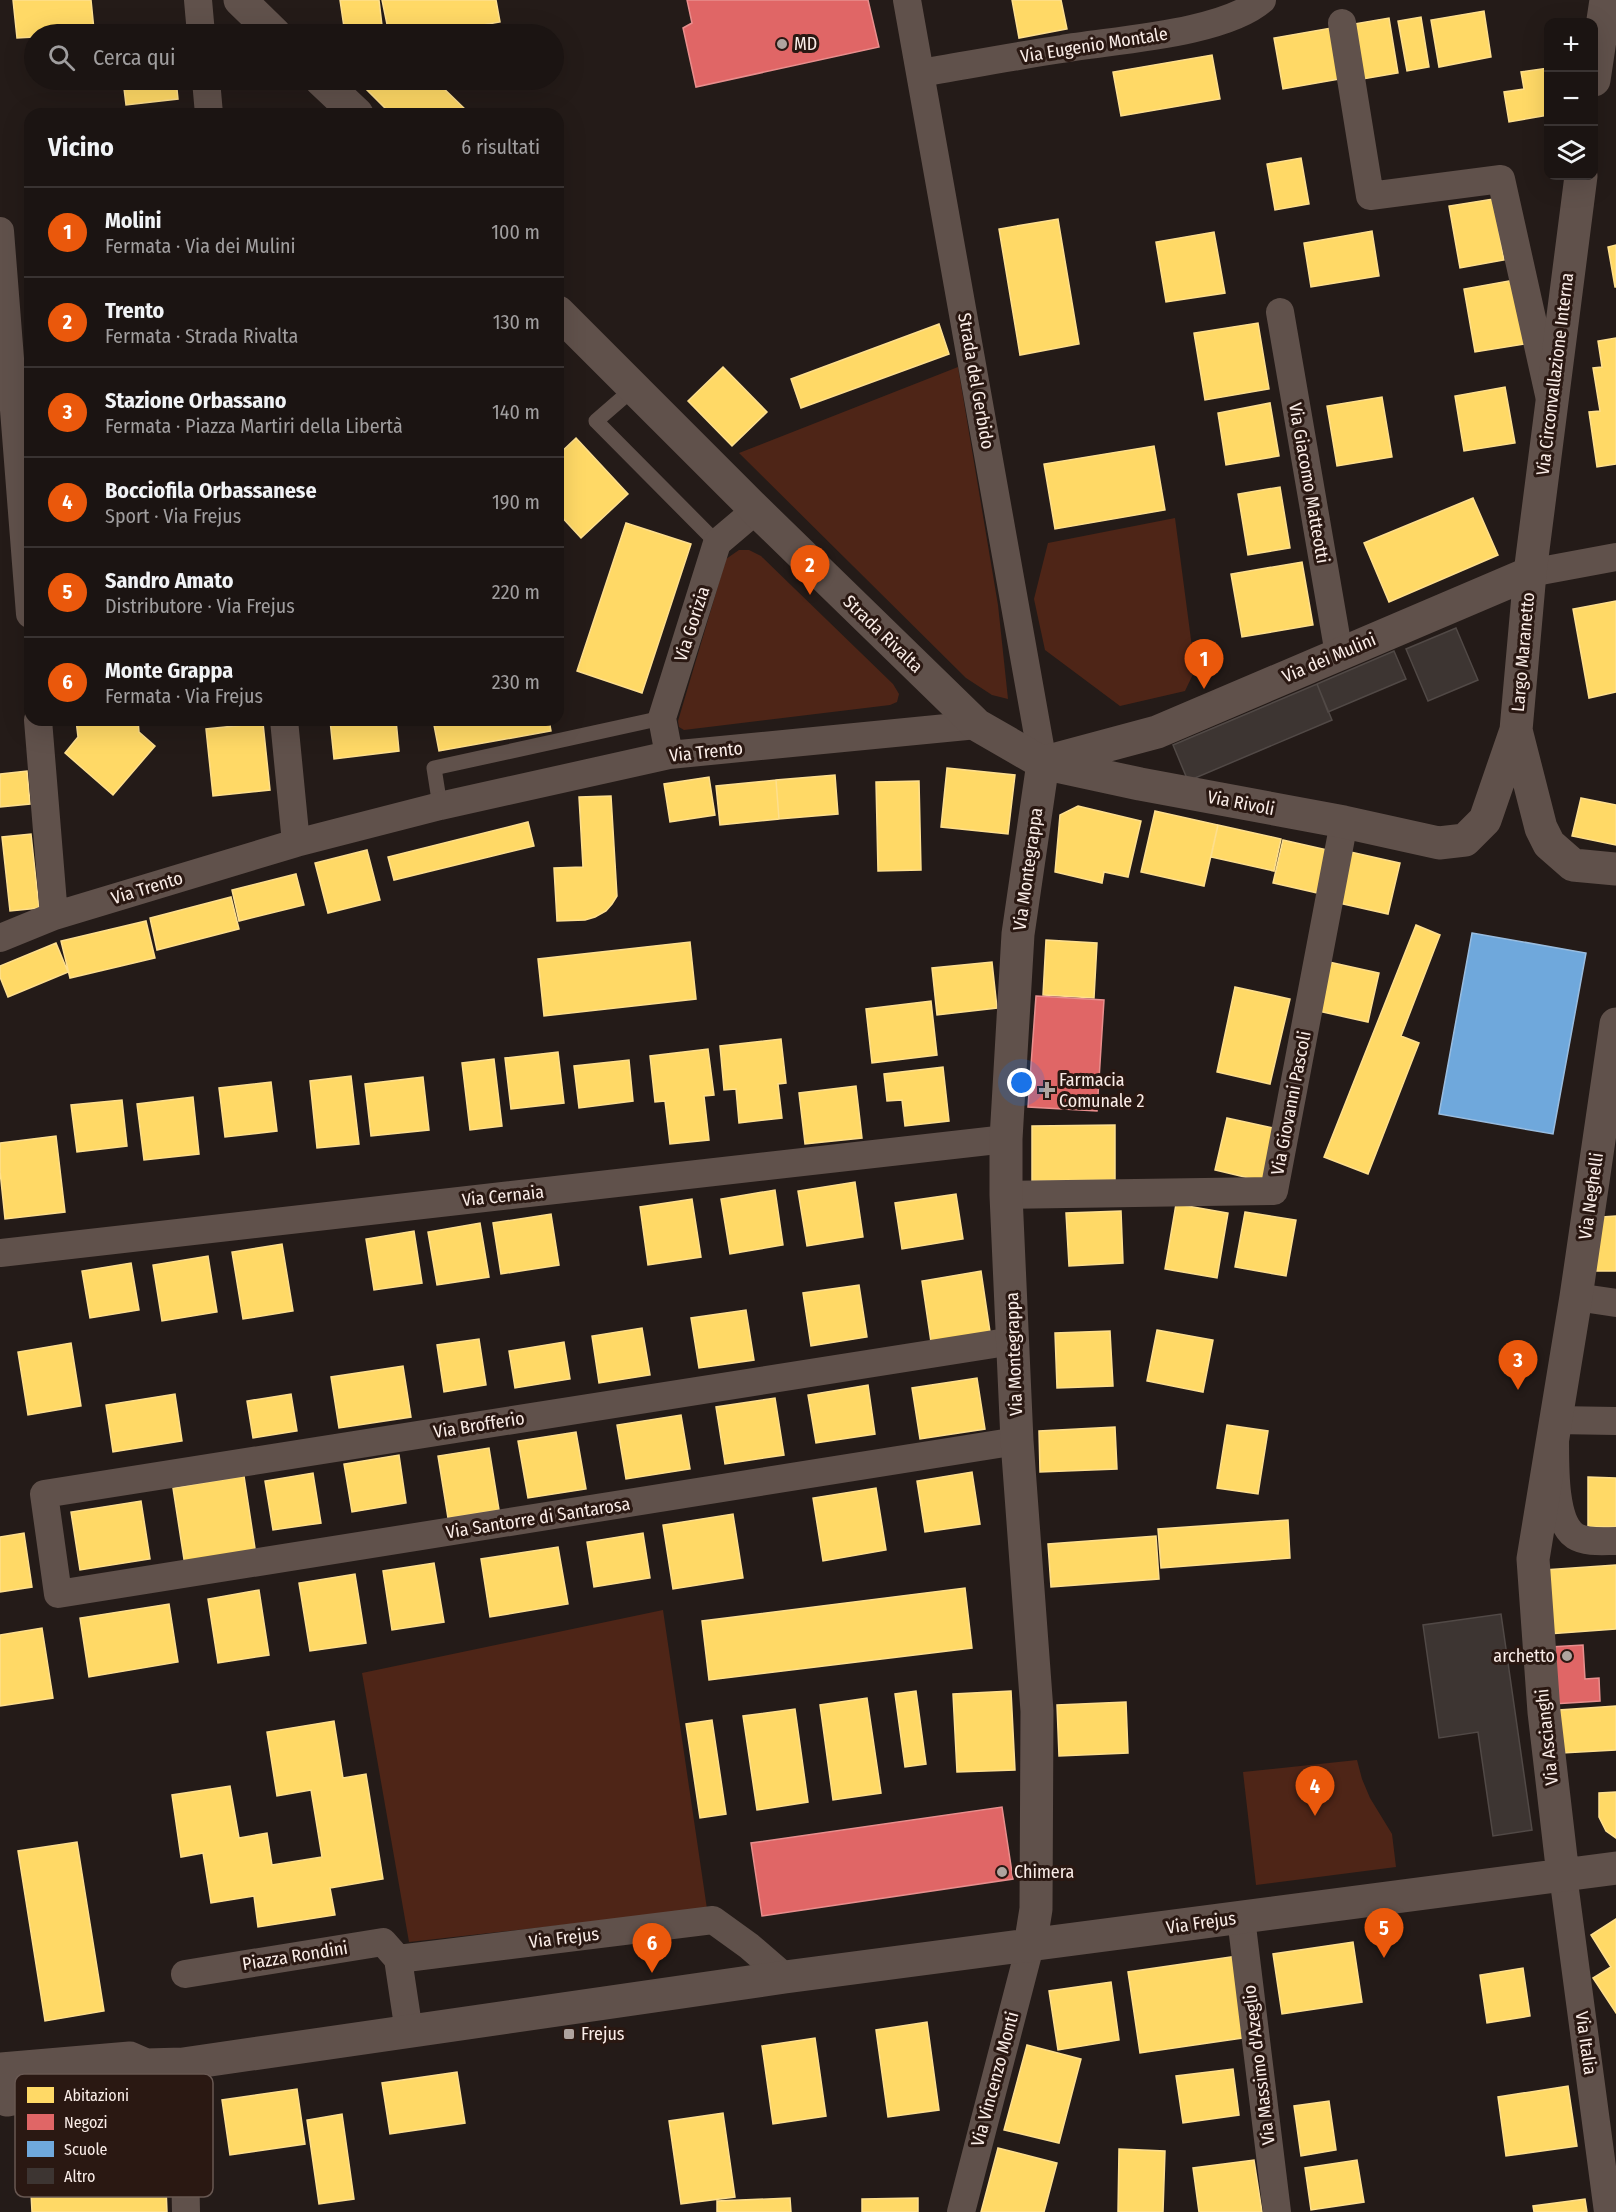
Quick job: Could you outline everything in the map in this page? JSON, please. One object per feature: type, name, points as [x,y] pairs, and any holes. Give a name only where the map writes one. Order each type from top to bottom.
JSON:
[{"type":"street","points":[[198,0],[200,24]]},
{"type":"street","points":[[240,0],[265,24]]},
{"type":"street","name":"Strada del Gerbido","points":[[907,0],[1043,763]]},
{"type":"street","name":"Via Eugenio Montale","points":[[921,73],[1063,48],[1193,29],[1239,15],[1262,0]]},
{"type":"street","points":[[1594,72],[1606,0]]},
{"type":"street","points":[[1342,23],[1370,196],[1501,179],[1550,401]]},
{"type":"street","points":[[207,90],[208,108]]},
{"type":"street","points":[[332,90],[351,108]]},
{"type":"street","name":"Via Circonvallazione Interna","points":[[1530,573],[1550,401],[1580,180]]},
{"type":"street","points":[[0,231],[24,537]]},
{"type":"street","name":"Via Giacomo Matteotti","points":[[1280,312],[1339,654]]},
{"type":"street","name":"Strada Rivalta","points":[[564,318],[756,510],[977,725],[1043,763]]},
{"type":"street","points":[[717,543],[756,510]]},
{"type":"street","name":"Via Gorizia","points":[[669,755],[662,718],[717,543]]},
{"type":"street","name":"Via dei Mulini","points":[[1043,763],[1157,732],[1530,573],[1616,557]]},
{"type":"street","name":"Largo Maranetto","points":[[1439,843],[1465,840],[1485,820],[1516,730],[1530,573]]},
{"type":"street","name":"Via Trento","points":[[0,938],[54,916],[296,843],[440,806],[669,755],[977,725]]},
{"type":"street","points":[[38,726],[54,916]]},
{"type":"street","points":[[285,726],[296,843]]},
{"type":"street","name":"Largo Maranetto","points":[[1516,730],[1541,828],[1549,844],[1574,865],[1616,869]]},
{"type":"street","name":"Via Rivoli","points":[[1043,763],[1439,843]]},
{"type":"street","name":"Via Montegrappa","points":[[1030,1946],[1036,1909],[1037,1711],[1017,1441],[1006,1195],[1006,1139],[1018,934],[1043,763]]},
{"type":"street","name":"Via Giovanni Pascoli","points":[[1006,1195],[1275,1191],[1344,822]]},
{"type":"street","name":"Via Neghelli","points":[[1555,1420],[1576,1297],[1616,1024]]},
{"type":"street","name":"Via Cernaia","points":[[0,1253],[1006,1139]]},
{"type":"street","points":[[1576,1297],[1616,1303]]},
{"type":"street","name":"Via Brofferio","points":[[58,1594],[44,1494],[1013,1341]]},
{"type":"street","points":[[1616,1421],[1555,1420],[1557,1491],[1560,1511],[1566,1527],[1576,1536],[1584,1539],[1616,1541]]},
{"type":"street","name":"Via Ascianghi","points":[[1555,1420],[1533,1559],[1544,1713],[1563,1875]]},
{"type":"street","name":"Via Santorre di Santarosa","points":[[58,1594],[1017,1441]]},
{"type":"street","name":"Via Frejus","points":[[62,2074],[130,2058],[146,2065],[183,2064],[785,1977],[1616,1868]]},
{"type":"street","name":"Via Italia","points":[[1563,1875],[1608,2212]]},
{"type":"street","name":"Via Massimo d'Azeglio","points":[[1241,1918],[1277,2212]]},
{"type":"street","name":"Via Frejus","points":[[398,1959],[713,1920],[749,1946],[785,1977]]},
{"type":"street","name":"Piazza Rondini","points":[[185,1974],[382,1942],[398,1959]]},
{"type":"street","name":"Via Vincenzo Monti","points":[[960,2212],[1030,1946]]},
{"type":"street","points":[[398,1959],[409,2032]]},
{"type":"street","points":[[183,2064],[183,2074]]},
{"type":"street","points":[[186,2197],[186,2212]]},
{"type":"lane","points":[[634,388],[596,421],[717,543]]},
{"type":"lane","points":[[440,806],[434,768],[662,718]]},
{"type":"shaded area","points":[[958,367],[998,605],[1008,699],[992,695],[966,678],[739,453]]},
{"type":"shaded area","points":[[1175,518],[1195,670],[1185,691],[1120,706],[1045,650],[1034,599],[1048,543]]},
{"type":"shaded area","points":[[739,550],[749,550],[761,556],[893,684],[899,694],[897,702],[890,705],[684,730],[679,727],[678,721],[726,559]]},
{"type":"shaded area","points":[[663,1610],[707,1909],[409,1942],[362,1673]]},
{"type":"shaded area","points":[[1357,1760],[1370,1798],[1392,1834],[1396,1867],[1256,1885],[1243,1772]]},
{"type":"building: Abitazioni","points":[[13,0],[91,0],[93,24],[24,24],[24,38],[17,38]]},
{"type":"building: Abitazioni","points":[[340,0],[379,0],[382,24],[344,24]]},
{"type":"building: Abitazioni","points":[[382,0],[496,0],[500,22],[489,24],[387,24]]},
{"type":"building: Abitazioni","points":[[1012,0],[1061,0],[1067,29],[1019,38]]},
{"type":"building: Abitazioni","points":[[1484,11],[1491,57],[1439,67],[1431,20]]},
{"type":"building: Abitazioni","points":[[1421,17],[1429,67],[1407,71],[1398,21]]},
{"type":"building: Abitazioni","points":[[1389,18],[1398,73],[1357,80],[1348,25]]},
{"type":"building: Abitazioni","points":[[1331,28],[1340,79],[1283,89],[1274,38]]},
{"type":"building: Abitazioni","points":[[1212,55],[1220,99],[1121,116],[1113,72]]},
{"type":"building: Abitazioni","points":[[1544,69],[1544,116],[1509,122],[1504,92],[1524,89],[1521,72]]},
{"type":"building: Abitazioni","points":[[124,90],[177,90],[178,99],[126,105]]},
{"type":"building: Abitazioni","points":[[367,90],[445,90],[464,108],[385,108]]},
{"type":"building: Abitazioni","points":[[1301,158],[1309,204],[1275,210],[1267,164]]},
{"type":"building: Abitazioni","points":[[1493,199],[1504,260],[1460,268],[1449,206]]},
{"type":"building: Abitazioni","points":[[1058,219],[1079,344],[1020,355],[999,229]]},
{"type":"building: Abitazioni","points":[[1372,231],[1379,276],[1311,287],[1304,243]]},
{"type":"building: Abitazioni","points":[[1214,232],[1225,293],[1166,302],[1156,242]]},
{"type":"building: Abitazioni","points":[[1616,245],[1616,287],[1615,287],[1608,247]]},
{"type":"building: Abitazioni","points":[[1514,280],[1525,344],[1475,352],[1464,289]]},
{"type":"building: Abitazioni","points":[[1258,323],[1269,389],[1205,400],[1194,333]]},
{"type":"building: Abitazioni","points":[[939,324],[949,354],[801,408],[791,379]]},
{"type":"building: Abitazioni","points":[[1616,338],[1616,464],[1597,467],[1589,412],[1600,411],[1593,368],[1602,367],[1598,341]]},
{"type":"building: Abitazioni","points":[[723,367],[767,412],[732,446],[688,401]]},
{"type":"building: Abitazioni","points":[[1505,387],[1515,443],[1464,451],[1455,396]]},
{"type":"building: Abitazioni","points":[[1382,397],[1392,457],[1337,466],[1327,406]]},
{"type":"building: Abitazioni","points":[[1270,403],[1279,456],[1226,465],[1218,413]]},
{"type":"building: Abitazioni","points":[[576,438],[628,494],[581,538],[564,520],[564,449]]},
{"type":"building: Abitazioni","points":[[1154,446],[1165,510],[1055,529],[1044,464]]},
{"type":"building: Abitazioni","points":[[1280,487],[1290,548],[1248,555],[1238,494]]},
{"type":"building: Abitazioni","points":[[1473,498],[1498,555],[1389,602],[1364,543]]},
{"type":"building: Abitazioni","points":[[626,523],[691,544],[642,693],[577,671]]},
{"type":"building: Abitazioni","points":[[1302,562],[1313,625],[1242,637],[1231,574]]},
{"type":"building: Abitazioni","points":[[1616,601],[1616,692],[1589,698],[1573,609]]},
{"type":"building: Abitazioni","points":[[77,726],[138,726],[139,732],[155,746],[113,795],[65,753],[78,737]]},
{"type":"building: Abitazioni","points":[[263,726],[270,790],[213,796],[206,729]]},
{"type":"building: Abitazioni","points":[[331,726],[397,726],[399,751],[334,759]]},
{"type":"building: Abitazioni","points":[[434,726],[550,726],[551,731],[439,751]]},
{"type":"building: Abitazioni","points":[[947,768],[1015,775],[1008,834],[941,827]]},
{"type":"building: Abitazioni","points":[[27,771],[30,804],[0,807],[0,774]]},
{"type":"building: Abitazioni","points":[[835,775],[838,814],[779,819],[776,780]]},
{"type":"building: Abitazioni","points":[[709,777],[715,815],[670,822],[664,784]]},
{"type":"building: Abitazioni","points":[[776,780],[779,819],[720,825],[716,786]]},
{"type":"building: Abitazioni","points":[[919,781],[921,870],[878,871],[876,782]]},
{"type":"building: Abitazioni","points":[[611,796],[617,896],[606,911],[595,917],[585,920],[557,921],[554,868],[583,867],[579,797]]},
{"type":"building: Abitazioni","points":[[1581,798],[1616,805],[1616,845],[1572,836]]},
{"type":"building: Abitazioni","points":[[1078,806],[1141,821],[1128,877],[1104,872],[1102,883],[1055,872],[1060,815]]},
{"type":"building: Abitazioni","points":[[1155,811],[1218,825],[1204,886],[1141,872]]},
{"type":"building: Abitazioni","points":[[528,822],[534,846],[394,880],[388,857]]},
{"type":"building: Abitazioni","points":[[1218,825],[1281,839],[1274,871],[1211,857]]},
{"type":"building: Abitazioni","points":[[31,834],[39,908],[10,911],[2,837]]},
{"type":"building: Abitazioni","points":[[1283,840],[1332,851],[1322,894],[1273,883]]},
{"type":"building: Abitazioni","points":[[367,850],[380,900],[328,913],[315,863]]},
{"type":"building: Abitazioni","points":[[1346,851],[1400,863],[1388,914],[1334,902]]},
{"type":"building: Abitazioni","points":[[296,874],[304,905],[239,921],[232,890]]},
{"type":"building: Abitazioni","points":[[231,897],[239,929],[157,950],[150,918]]},
{"type":"building: Abitazioni","points":[[146,921],[155,958],[70,978],[61,941]]},
{"type":"building: Abitazioni","points":[[1416,925],[1440,935],[1401,1036],[1419,1043],[1368,1174],[1324,1157]]},
{"type":"building: Abitazioni","points":[[1046,940],[1097,943],[1094,998],[1043,995]]},
{"type":"building: Abitazioni","points":[[690,942],[696,999],[544,1016],[538,959]]},
{"type":"building: Abitazioni","points":[[56,943],[68,972],[8,997],[0,977],[0,966]]},
{"type":"building: Abitazioni","points":[[992,962],[997,1008],[937,1015],[932,968]]},
{"type":"building: Abitazioni","points":[[1329,962],[1379,973],[1368,1022],[1318,1011]]},
{"type":"building: Abitazioni","points":[[1235,987],[1290,999],[1270,1084],[1217,1072]]},
{"type":"building: Abitazioni","points":[[931,1001],[937,1055],[872,1063],[866,1009]]},
{"type":"building: Abitazioni","points":[[781,1039],[786,1083],[778,1084],[782,1118],[739,1123],[736,1089],[724,1090],[720,1046]]},
{"type":"building: Abitazioni","points":[[708,1049],[714,1095],[704,1096],[709,1140],[670,1144],[665,1101],[655,1102],[650,1056]]},
{"type":"building: Abitazioni","points":[[558,1052],[564,1103],[511,1109],[505,1058]]},
{"type":"building: Abitazioni","points":[[494,1059],[502,1126],[470,1130],[462,1063]]},
{"type":"building: Abitazioni","points":[[629,1060],[633,1101],[579,1108],[574,1066]]},
{"type":"building: Abitazioni","points":[[943,1067],[949,1121],[905,1126],[902,1100],[887,1101],[884,1074]]},
{"type":"building: Abitazioni","points":[[351,1076],[359,1144],[317,1148],[310,1081]]},
{"type":"building: Abitazioni","points":[[423,1077],[429,1130],[371,1136],[365,1084]]},
{"type":"building: Abitazioni","points":[[271,1082],[277,1131],[225,1137],[219,1088]]},
{"type":"building: Abitazioni","points":[[856,1086],[862,1138],[805,1144],[799,1093]]},
{"type":"building: Abitazioni","points":[[193,1097],[199,1154],[144,1160],[137,1104]]},
{"type":"building: Abitazioni","points":[[122,1100],[127,1146],[77,1152],[71,1105]]},
{"type":"building: Abitazioni","points":[[1227,1118],[1278,1129],[1266,1182],[1215,1170]]},
{"type":"building: Abitazioni","points":[[1115,1125],[1115,1180],[1032,1181],[1032,1126]]},
{"type":"building: Abitazioni","points":[[56,1136],[65,1212],[5,1219],[0,1171],[0,1143]]},
{"type":"building: Abitazioni","points":[[855,1182],[863,1237],[807,1246],[798,1191]]},
{"type":"building: Abitazioni","points":[[775,1190],[783,1245],[730,1254],[721,1199]]},
{"type":"building: Abitazioni","points":[[956,1194],[963,1239],[902,1249],[895,1203]]},
{"type":"building: Abitazioni","points":[[692,1199],[701,1257],[648,1265],[640,1207]]},
{"type":"building: Abitazioni","points":[[1176,1204],[1228,1213],[1217,1278],[1165,1269]]},
{"type":"building: Abitazioni","points":[[1121,1211],[1123,1263],[1069,1266],[1066,1213]]},
{"type":"building: Abitazioni","points":[[1245,1212],[1296,1220],[1286,1276],[1235,1267]]},
{"type":"building: Abitazioni","points":[[551,1214],[559,1265],[501,1274],[493,1223]]},
{"type":"building: Abitazioni","points":[[1616,1216],[1616,1271],[1593,1271],[1602,1217]]},
{"type":"building: Abitazioni","points":[[480,1223],[489,1277],[437,1285],[428,1232]]},
{"type":"building: Abitazioni","points":[[414,1231],[422,1283],[374,1290],[366,1239]]},
{"type":"building: Abitazioni","points":[[282,1244],[293,1311],[243,1319],[232,1252]]},
{"type":"building: Abitazioni","points":[[208,1256],[217,1312],[162,1321],[153,1265]]},
{"type":"building: Abitazioni","points":[[131,1263],[139,1310],[90,1318],[82,1271]]},
{"type":"building: Abitazioni","points":[[981,1271],[990,1332],[931,1342],[922,1281]]},
{"type":"building: Abitazioni","points":[[859,1285],[867,1337],[811,1346],[803,1293]]},
{"type":"building: Abitazioni","points":[[746,1310],[754,1360],[699,1368],[691,1318]]},
{"type":"building: Abitazioni","points":[[642,1328],[650,1375],[599,1383],[592,1336]]},
{"type":"building: Abitazioni","points":[[1157,1330],[1213,1340],[1203,1392],[1147,1381]]},
{"type":"building: Abitazioni","points":[[1110,1331],[1113,1386],[1057,1388],[1055,1333]]},
{"type":"building: Abitazioni","points":[[479,1339],[486,1385],[444,1392],[437,1345]]},
{"type":"building: Abitazioni","points":[[564,1342],[570,1379],[515,1388],[509,1351]]},
{"type":"building: Abitazioni","points":[[71,1343],[81,1406],[28,1415],[18,1352]]},
{"type":"building: Abitazioni","points":[[403,1366],[411,1417],[339,1428],[331,1377]]},
{"type":"building: Abitazioni","points":[[977,1378],[985,1429],[920,1439],[912,1388]]},
{"type":"building: Abitazioni","points":[[868,1385],[875,1434],[816,1443],[808,1395]]},
{"type":"building: Abitazioni","points":[[175,1394],[182,1441],[113,1452],[106,1405]]},
{"type":"building: Abitazioni","points":[[291,1394],[297,1431],[253,1438],[247,1401]]},
{"type":"building: Abitazioni","points":[[775,1398],[784,1455],[725,1464],[716,1407]]},
{"type":"building: Abitazioni","points":[[681,1415],[690,1469],[626,1479],[617,1425]]},
{"type":"building: Abitazioni","points":[[1227,1425],[1268,1431],[1258,1494],[1217,1488]]},
{"type":"building: Abitazioni","points":[[1115,1427],[1117,1469],[1040,1472],[1039,1431]]},
{"type":"building: Abitazioni","points":[[576,1432],[586,1489],[528,1498],[518,1441]]},
{"type":"building: Abitazioni","points":[[489,1448],[499,1510],[448,1518],[438,1456]]},
{"type":"building: Abitazioni","points":[[399,1455],[406,1503],[352,1512],[344,1464]]},
{"type":"building: Abitazioni","points":[[972,1472],[980,1524],[925,1532],[917,1481]]},
{"type":"building: Abitazioni","points":[[313,1473],[321,1523],[273,1530],[265,1481]]},
{"type":"building: Abitazioni","points":[[244,1476],[256,1555],[185,1566],[173,1488]]},
{"type":"building: Abitazioni","points":[[1588,1477],[1616,1478],[1616,1527],[1588,1527]]},
{"type":"building: Abitazioni","points":[[876,1488],[886,1550],[823,1561],[813,1498]]},
{"type":"building: Abitazioni","points":[[141,1501],[150,1559],[80,1570],[71,1512]]},
{"type":"building: Abitazioni","points":[[733,1514],[743,1578],[673,1589],[663,1525]]},
{"type":"building: Abitazioni","points":[[1288,1520],[1290,1558],[1161,1568],[1158,1529]]},
{"type":"building: Abitazioni","points":[[24,1533],[32,1587],[0,1592],[0,1537]]},
{"type":"building: Abitazioni","points":[[643,1533],[650,1578],[594,1587],[587,1542]]},
{"type":"building: Abitazioni","points":[[1156,1536],[1159,1579],[1051,1587],[1048,1544]]},
{"type":"building: Abitazioni","points":[[558,1547],[568,1604],[490,1617],[481,1559]]},
{"type":"building: Abitazioni","points":[[434,1563],[444,1622],[392,1630],[383,1571]]},
{"type":"building: Abitazioni","points":[[1616,1565],[1616,1629],[1548,1634],[1544,1570]]},
{"type":"building: Abitazioni","points":[[355,1574],[366,1643],[310,1651],[299,1583]]},
{"type":"building: Abitazioni","points":[[965,1588],[972,1648],[709,1680],[702,1621]]},
{"type":"building: Abitazioni","points":[[259,1590],[269,1655],[218,1663],[208,1599]]},
{"type":"building: Abitazioni","points":[[169,1604],[178,1662],[89,1677],[80,1618]]},
{"type":"building: Abitazioni","points":[[42,1628],[53,1698],[0,1706],[0,1635]]},
{"type":"building: Abitazioni","points":[[916,1691],[926,1764],[905,1767],[895,1694]]},
{"type":"building: Abitazioni","points":[[1011,1691],[1015,1770],[957,1772],[953,1694]]},
{"type":"building: Abitazioni","points":[[867,1698],[881,1793],[833,1800],[820,1705]]},
{"type":"building: Abitazioni","points":[[1126,1702],[1128,1753],[1059,1756],[1057,1705]]},
{"type":"building: Abitazioni","points":[[1616,1706],[1616,1750],[1562,1753],[1559,1710]]},
{"type":"building: Abitazioni","points":[[795,1709],[808,1802],[757,1810],[743,1716]]},
{"type":"building: Abitazioni","points":[[712,1720],[726,1814],[700,1818],[686,1724]]},
{"type":"building: Abitazioni","points":[[334,1721],[343,1778],[366,1774],[383,1879],[330,1888],[335,1915],[258,1927],[254,1896],[211,1903],[203,1853],[181,1857],[172,1795],[230,1786],[239,1838],[267,1833],[272,1865],[322,1857],[311,1790],[277,1796],[267,1732]]},
{"type":"building: Abitazioni","points":[[1616,1792],[1616,1838],[1606,1831],[1599,1817],[1599,1793]]},
{"type":"building: Abitazioni","points":[[77,1842],[104,2011],[45,2021],[18,1851]]},
{"type":"building: Abitazioni","points":[[1616,1919],[1616,2013],[1593,1978],[1611,1967],[1591,1935]]},
{"type":"building: Abitazioni","points":[[1353,1942],[1362,2002],[1282,2014],[1273,1954]]},
{"type":"building: Abitazioni","points":[[1237,1956],[1249,2037],[1140,2053],[1128,1972]]},
{"type":"building: Abitazioni","points":[[1523,1968],[1530,2016],[1487,2023],[1480,1975]]},
{"type":"building: Abitazioni","points":[[1111,1982],[1119,2040],[1058,2050],[1049,1991]]},
{"type":"building: Abitazioni","points":[[927,2022],[939,2110],[888,2117],[876,2030]]},
{"type":"building: Abitazioni","points":[[815,2038],[826,2116],[773,2124],[762,2046]]},
{"type":"building: Abitazioni","points":[[1027,2045],[1081,2059],[1059,2143],[1004,2130]]},
{"type":"building: Abitazioni","points":[[1233,2069],[1239,2115],[1183,2123],[1176,2076]]},
{"type":"building: Abitazioni","points":[[457,2072],[465,2123],[390,2134],[382,2083]]},
{"type":"building: Abitazioni","points":[[1568,2086],[1577,2146],[1506,2156],[1498,2097]]},
{"type":"building: Abitazioni","points":[[297,2089],[305,2144],[230,2155],[222,2100]]},
{"type":"building: Abitazioni","points":[[1329,2101],[1336,2150],[1301,2156],[1294,2106]]},
{"type":"building: Abitazioni","points":[[723,2113],[735,2197],[681,2204],[669,2121]]},
{"type":"building: Abitazioni","points":[[342,2114],[354,2199],[319,2204],[307,2120]]},
{"type":"building: Abitazioni","points":[[998,2148],[1057,2163],[1044,2212],[981,2212]]},
{"type":"building: Abitazioni","points":[[1119,2149],[1165,2151],[1163,2212],[1118,2212]]},
{"type":"building: Abitazioni","points":[[1254,2160],[1262,2212],[1199,2212],[1193,2168]]},
{"type":"building: Abitazioni","points":[[1357,2160],[1364,2202],[1311,2210],[1305,2168]]},
{"type":"building: Abitazioni","points":[[31,2197],[166,2197],[167,2212],[32,2212]]},
{"type":"building: Abitazioni","points":[[790,2198],[791,2212],[717,2212],[717,2201]]},
{"type":"building: Abitazioni","points":[[918,2198],[918,2212],[862,2212],[862,2199]]},
{"type":"building: Abitazioni","points":[[1585,2199],[1587,2212],[1534,2212],[1533,2206]]},
{"type":"building: Negozi","name":"MD","points":[[687,0],[868,0],[879,47],[696,87],[683,28],[692,23]]},
{"type":"building: Negozi","points":[[1036,996],[1104,1000],[1097,1111],[1028,1107]]},
{"type":"building: Negozi","points":[[1583,1645],[1585,1679],[1599,1678],[1600,1701],[1553,1704],[1550,1647]]},
{"type":"building: Negozi","points":[[1002,1807],[1013,1879],[762,1916],[751,1843]]},
{"type":"building: Scuole","points":[[1472,933],[1586,953],[1553,1134],[1439,1114]]},
{"type":"building: Altro","points":[[1456,628],[1478,680],[1428,701],[1406,649]]},
{"type":"building: Altro","points":[[1394,651],[1406,679],[1328,712],[1317,684]]},
{"type":"building: Altro","points":[[1317,684],[1332,720],[1188,781],[1173,745]]},
{"type":"building: Altro","points":[[1501,1614],[1532,1830],[1493,1836],[1478,1732],[1439,1738],[1423,1625]]},
{"type":"place","name":"MD","points":[[782,44]]},
{"type":"place","name":"Trento","points":[[810,595]]},
{"type":"place","name":"Molini","points":[[1204,689]]},
{"type":"place","name":"Farmacia Comunale 2","points":[[1047,1090]]},
{"type":"place","name":"Stazione Orbassano","points":[[1518,1390]]},
{"type":"place","name":"archetto","points":[[1567,1656]]},
{"type":"place","name":"Bocciofila Orbassanese","points":[[1315,1816]]},
{"type":"place","name":"Chimera","points":[[1002,1872]]},
{"type":"place","name":"Sandro Amato","points":[[1384,1958]]},
{"type":"place","name":"Monte Grappa","points":[[652,1973]]},
{"type":"place","name":"Frejus","points":[[569,2034]]}]
